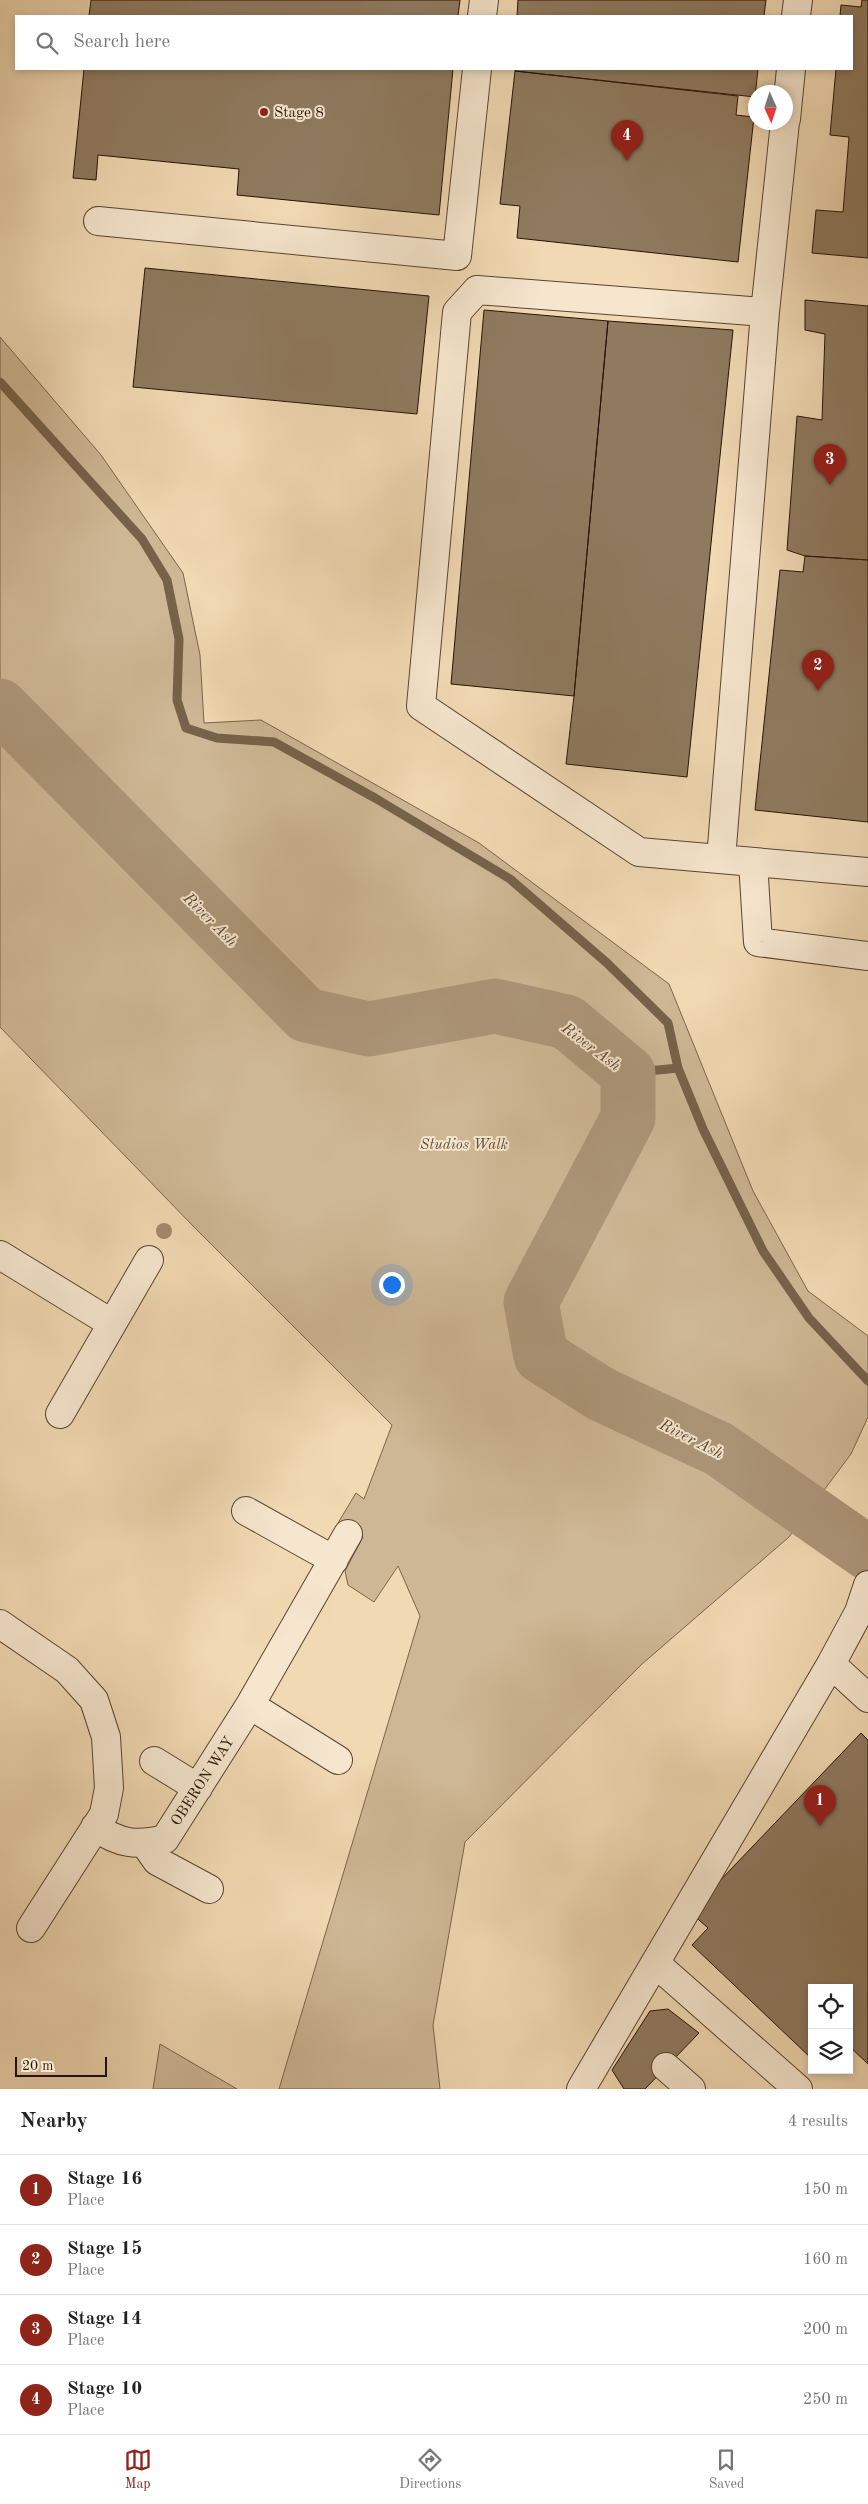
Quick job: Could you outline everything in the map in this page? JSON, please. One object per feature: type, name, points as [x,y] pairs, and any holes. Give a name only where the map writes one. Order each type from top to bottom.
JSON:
[{"type":"street","points":[[482,15],[484,0]]},
{"type":"street","points":[[796,15],[798,0]]},
{"type":"street","points":[[98,221],[457,256],[477,70]]},
{"type":"street","points":[[789,85],[791,70]]},
{"type":"street","points":[[721,859],[765,312],[784,130]]},
{"type":"street","points":[[765,312],[477,290],[457,312],[421,706],[639,852],[868,872]]},
{"type":"street","points":[[753,862],[758,942],[868,956]]},
{"type":"street","points":[[0,1256],[111,1323]]},
{"type":"street","points":[[60,1414],[149,1260]]},
{"type":"street","points":[[246,1511],[334,1560]]},
{"type":"street","name":"OBERON WAY","points":[[95,1827],[114,1840],[145,1844],[165,1839],[250,1705],[348,1534]]},
{"type":"street","points":[[581,2089],[831,1664],[858,1612],[868,1585]]},
{"type":"street","points":[[0,1624],[67,1670],[94,1700],[106,1737],[110,1788],[104,1814],[31,1928]]},
{"type":"street","points":[[831,1664],[868,1698]]},
{"type":"street","points":[[250,1705],[338,1760]]},
{"type":"street","points":[[154,1762],[198,1788]]},
{"type":"street","points":[[145,1844],[157,1861],[209,1889]]},
{"type":"street","points":[[655,1963],[798,2089]]},
{"type":"street","points":[[666,2067],[691,2089]]},
{"type":"green space","name":"Studios Walk","points":[[0,337],[101,455],[183,573],[200,655],[204,723],[261,720],[479,843],[669,984],[753,1191],[808,1291],[868,1336],[868,1417],[851,1454],[789,1537],[642,1664],[465,1842],[433,2025],[440,2089],[279,2089],[420,1616],[398,1566],[374,1602],[348,1585],[345,1571],[363,1537],[338,1523],[356,1493],[364,1499],[392,1425],[195,1228],[0,1027]]},
{"type":"green space","points":[[160,2044],[237,2089],[153,2089]]},
{"type":"building","points":[[91,0],[460,0],[458,15],[89,15]]},
{"type":"building","points":[[518,0],[766,0],[764,15],[517,15]]},
{"type":"building","points":[[862,0],[868,0],[868,258],[812,253],[816,210],[843,212],[849,137],[830,135],[836,70],[853,70],[853,15],[840,15],[841,5],[861,7]]},
{"type":"building","name":"Stage 8","points":[[84,70],[453,70],[439,215],[237,195],[239,169],[98,155],[96,180],[73,178]]},
{"type":"building","points":[[515,70],[758,70],[756,85],[748,85],[748,96]]},
{"type":"building","points":[[515,71],[738,96],[736,115],[748,116],[748,130],[753,130],[738,262],[517,238],[520,206],[500,204]]},
{"type":"building","points":[[145,268],[429,296],[417,414],[133,387]]},
{"type":"building","points":[[805,300],[868,306],[868,560],[805,556],[787,550],[797,416],[822,420],[825,334],[805,330]]},
{"type":"building","points":[[484,310],[608,321],[574,696],[451,684]]},
{"type":"building","points":[[608,321],[733,330],[687,777],[566,764],[574,696]]},
{"type":"building","points":[[805,556],[868,560],[868,822],[755,810],[780,570],[803,572]]},
{"type":"building","points":[[861,1733],[868,1740],[868,2064],[853,2050],[853,1984],[808,1984],[808,2055],[692,1945],[708,1928],[690,1912]]},
{"type":"building","points":[[668,2009],[699,2033],[645,2089],[624,2089],[612,2070],[650,2011]]},
{"type":"waterway","points":[[0,382],[142,539],[167,580],[179,639],[177,700],[186,728],[217,738],[274,742],[375,798],[510,879],[607,963],[668,1023],[678,1068],[703,1129],[763,1251],[809,1318],[868,1381]]},
{"type":"waterway","name":"River Ash","points":[[0,706],[306,1015],[369,1029],[495,1006],[567,1022],[628,1073],[628,1118],[531,1302],[541,1356],[601,1394],[719,1449],[868,1553]]},
{"type":"waterway","points":[[628,1073],[678,1068]]},
{"type":"place","name":"Stage 8","points":[[264,112]]},
{"type":"place","name":"Stage 10","points":[[627,161]]},
{"type":"place","name":"Stage 14","points":[[830,485]]},
{"type":"place","name":"Stage 15","points":[[818,691]]},
{"type":"place","name":"Stage 16","points":[[820,1826]]}]
